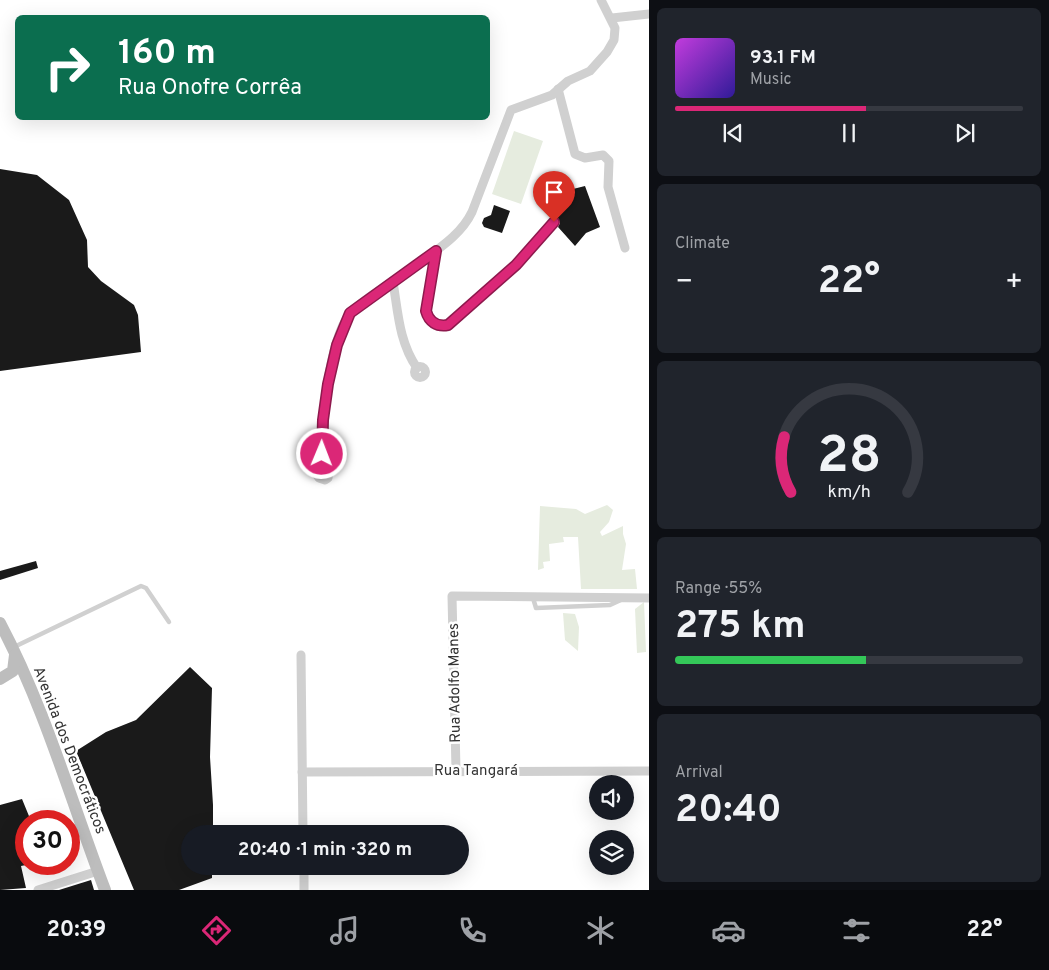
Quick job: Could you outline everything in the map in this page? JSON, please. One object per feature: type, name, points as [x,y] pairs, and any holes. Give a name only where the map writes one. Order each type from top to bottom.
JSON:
[{"type":"main road","name":"Avenida dos Democráticos","points":[[0,623],[37,703],[105,890]]},
{"type":"main road","points":[[0,678],[14,671],[14,650]]},
{"type":"street","points":[[322,468],[323,420],[328,384],[337,345],[345,322],[352,310],[436,251],[458,232],[469,219],[510,110],[552,95],[568,81],[590,71],[607,52],[615,33],[612,18],[601,0]]},
{"type":"street","points":[[612,18],[649,14]]},
{"type":"street","points":[[558,90],[575,154],[585,158],[600,155],[608,159],[610,194],[625,248]]},
{"type":"street","points":[[436,251],[426,311],[434,323],[441,326],[448,325],[516,265],[554,222]]},
{"type":"street","points":[[393,282],[404,343],[417,368]]},
{"type":"street","name":"Rua Adolfo Manes","points":[[456,770],[452,596],[649,598]]},
{"type":"street","points":[[302,655],[303,825]]},
{"type":"street","name":"Rua Tangará","points":[[302,772],[456,770],[649,771]]},
{"type":"street","points":[[38,890],[98,871]]},
{"type":"street","points":[[304,875],[304,890]]},
{"type":"lane","points":[[14,650],[141,586],[146,588],[168,622]]},
{"type":"shaded area","points":[[514,131],[543,141],[521,204],[492,194]]},
{"type":"shaded area","points":[[607,505],[613,510],[609,522],[600,532],[602,536],[623,526],[626,544],[622,570],[635,569],[637,589],[581,589],[578,537],[563,537],[564,542],[549,544],[550,561],[543,562],[544,568],[538,570],[540,506],[576,509],[585,514]]},
{"type":"shaded area","points":[[644,602],[646,652],[637,653],[635,609]]},
{"type":"shaded area","points":[[563,613],[575,614],[579,627],[578,651],[565,640]]},
{"type":"building","points":[[0,169],[37,175],[69,200],[87,240],[88,267],[101,281],[134,305],[138,315],[141,352],[0,371]]},
{"type":"building","points":[[585,186],[600,227],[586,233],[575,246],[558,227],[560,223],[558,218],[550,217],[544,210],[552,202],[555,204],[563,197],[575,193],[573,189]]},
{"type":"building","points":[[494,205],[510,211],[502,233],[484,227],[482,223],[484,218],[491,215]]},
{"type":"building","points":[[36,561],[38,568],[0,580],[0,571]]},
{"type":"building","points":[[190,667],[212,688],[210,757],[213,825],[181,825],[181,875],[212,875],[212,878],[179,890],[134,890],[76,751],[106,732],[136,720]]},
{"type":"building","points":[[22,799],[26,810],[15,810],[15,875],[23,875],[26,888],[0,890],[0,805]]},
{"type":"building","points":[[91,880],[94,890],[59,890]]},
{"type":"route","points":[[322,454],[323,420],[328,384],[337,345],[345,322],[352,310],[436,251],[426,311],[427,316],[434,323],[441,326],[448,325],[516,265],[554,222]]}]
